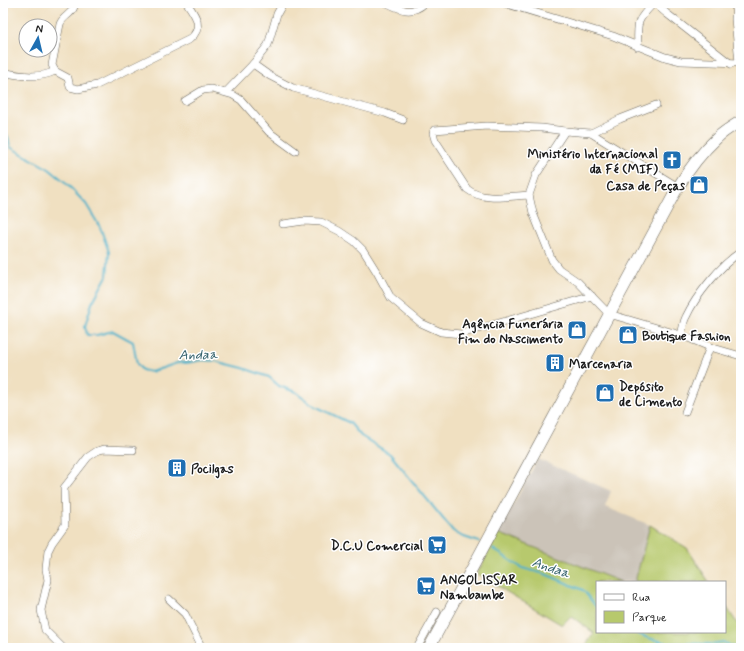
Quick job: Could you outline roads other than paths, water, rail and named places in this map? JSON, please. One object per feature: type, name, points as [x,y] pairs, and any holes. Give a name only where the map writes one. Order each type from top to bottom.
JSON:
[{"type":"main road","points":[[429,648],[678,187],[691,166],[703,152],[718,137],[741,121]]},
{"type":"street","points":[[70,3],[74,7],[62,19],[52,64],[54,71],[68,78],[70,87],[78,89],[97,85],[190,39],[195,35],[198,26],[197,18],[187,3]]},
{"type":"street","points":[[226,92],[253,64],[268,45],[277,14],[283,3]]},
{"type":"street","points":[[387,3],[399,9],[408,10],[419,9],[425,3]]},
{"type":"street","points":[[504,3],[613,36],[665,57],[681,61],[731,64],[740,63],[735,19],[736,3]]},
{"type":"street","points":[[638,47],[638,22],[641,16],[654,3]]},
{"type":"street","points":[[657,3],[666,12],[731,64]]},
{"type":"street","points":[[253,64],[270,76],[293,88],[385,113],[403,120]]},
{"type":"street","points":[[3,72],[16,75],[44,75],[54,71]]},
{"type":"street","points":[[185,101],[203,90],[212,89],[233,94],[241,100],[269,132],[295,151]]},
{"type":"street","points":[[591,133],[620,118],[656,106]]},
{"type":"street","points":[[529,195],[488,197],[472,194],[466,189],[435,140],[433,133],[434,130],[487,126],[542,128],[591,133],[678,187]]},
{"type":"street","points":[[565,131],[536,176],[529,195],[534,213],[552,260],[559,269],[578,282],[609,314],[681,335],[710,347],[741,356]]},
{"type":"street","points":[[283,224],[304,221],[321,222],[354,241],[364,250],[391,298],[421,322],[441,332],[461,334],[592,296]]},
{"type":"street","points":[[681,335],[685,318],[709,282],[736,255],[741,252]]},
{"type":"street","points":[[685,412],[710,347]]},
{"type":"street","points":[[63,648],[45,630],[41,610],[48,580],[46,569],[48,551],[65,525],[64,488],[88,457],[97,451],[104,449],[133,450]]},
{"type":"street","points":[[169,599],[185,614],[202,648]]},
{"type":"street","points":[[417,648],[437,612]]},
{"type":"waterway","name":"Andaa","points":[[3,131],[8,137],[10,147],[49,169],[64,181],[86,204],[100,227],[109,252],[107,276],[92,303],[85,326],[87,335],[97,335],[113,331],[133,342],[137,364],[142,370],[151,372],[180,362],[186,363],[203,360],[215,361],[243,368],[269,377],[279,386],[296,392],[315,406],[350,423],[361,436],[390,454],[453,531],[461,536],[479,542]]},
{"type":"waterway","name":"Andaa","points":[[493,549],[522,568],[545,574],[583,590],[596,607]]},
{"type":"waterway","name":"Andaa","points":[[636,633],[648,638],[668,643],[711,644],[723,642],[735,648]]},
{"type":"place","name":"Ministério Internacional da Fé (MIF)","points":[[672,160]]},
{"type":"place","name":"Casa de Peças","points":[[699,185]]},
{"type":"place","name":"Agência Funerária Fim do Nascimento","points":[[577,330]]},
{"type":"place","name":"Boutique Fashion","points":[[628,335]]},
{"type":"place","name":"Marcenaria","points":[[555,363]]},
{"type":"place","name":"Depósito de Cimento","points":[[605,393]]},
{"type":"place","name":"Pocilgas","points":[[177,468]]},
{"type":"place","name":"D.C.U Comercial","points":[[437,545]]},
{"type":"place","name":"ANGOLISSAR Nambambe","points":[[426,586]]}]
